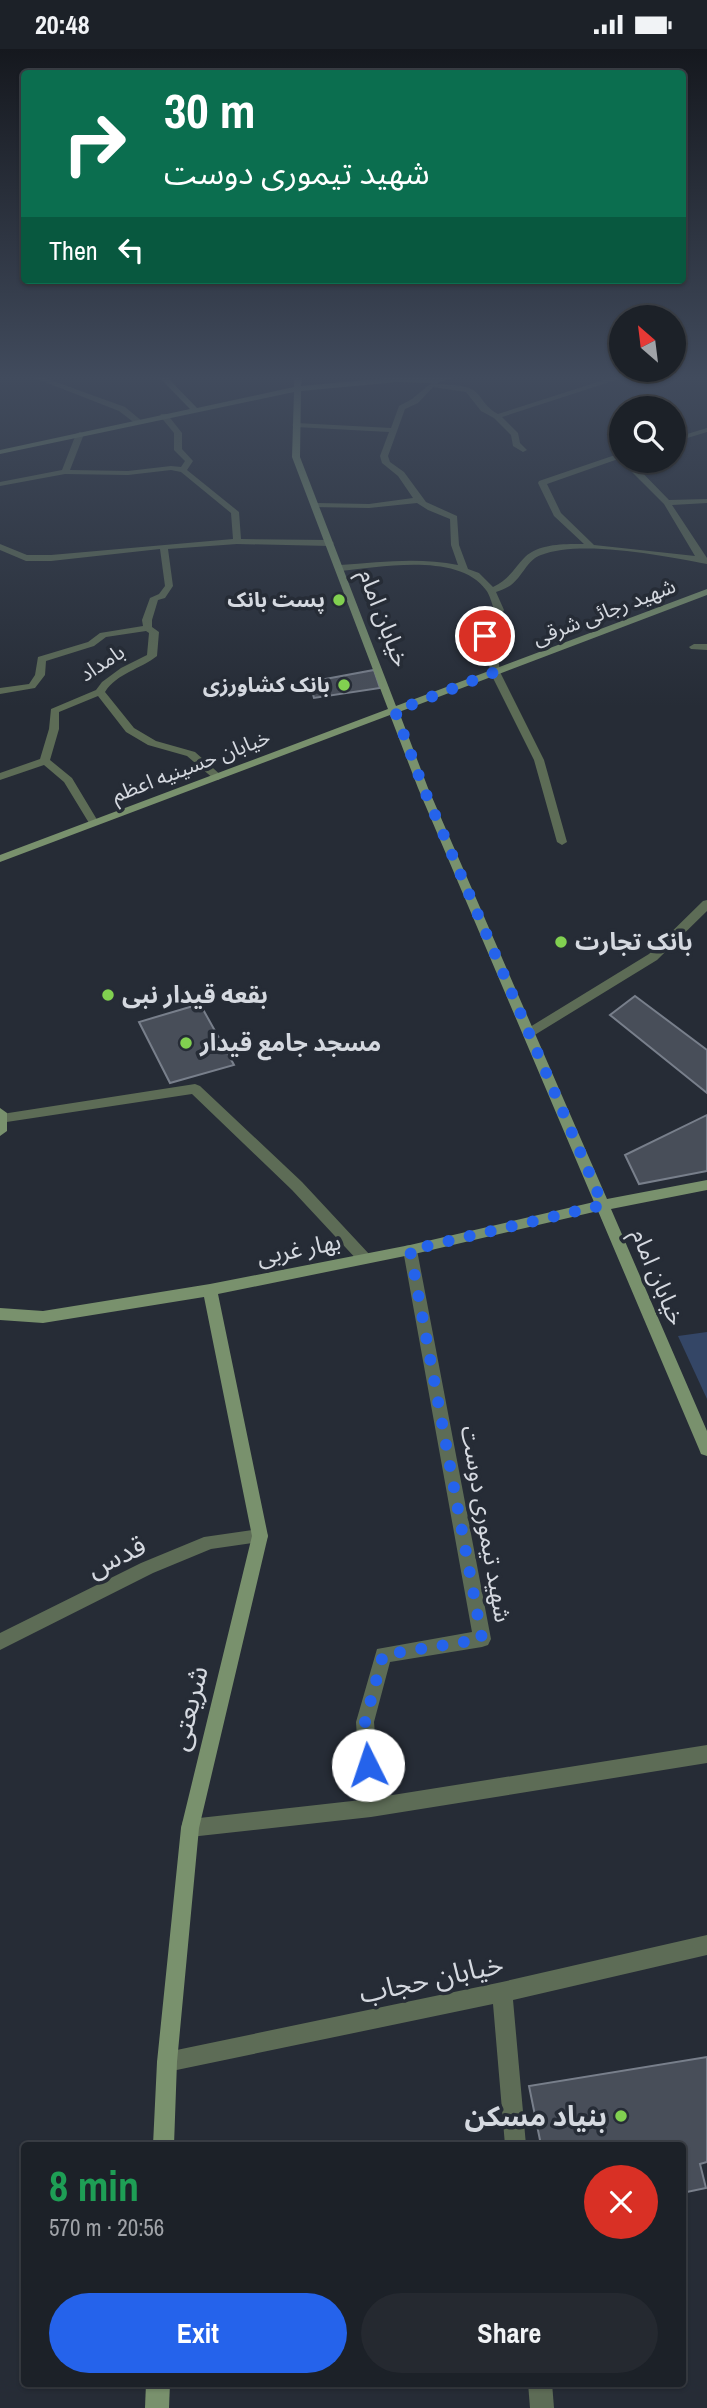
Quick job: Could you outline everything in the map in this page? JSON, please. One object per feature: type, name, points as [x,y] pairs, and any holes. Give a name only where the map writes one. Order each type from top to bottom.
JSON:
[{"type":"street","points":[[204,487],[235,512],[237,541]]},
{"type":"street","name":"خیابان امام","points":[[308,487],[423,787],[707,1449]]},
{"type":"street","points":[[410,487],[431,510],[454,518],[455,545],[464,569]]},
{"type":"street","points":[[544,487],[557,514],[592,547]]},
{"type":"street","points":[[651,487],[667,503],[704,561]]},
{"type":"street","points":[[315,505],[369,506],[419,500]]},
{"type":"street","points":[[667,503],[707,501]]},
{"type":"street","points":[[0,547],[26,558],[237,541],[330,543]]},
{"type":"street","points":[[493,590],[510,582],[530,557],[541,551],[592,547],[704,561]]},
{"type":"street","name":"بامداد","points":[[45,761],[54,729],[54,711],[100,692],[105,684],[124,670],[152,656],[154,632],[148,628],[147,620],[154,598],[162,596],[169,586],[164,548]]},
{"type":"street","points":[[340,568],[442,563],[464,569],[493,590],[499,610],[485,636],[492,649],[495,672],[539,760],[562,842]]},
{"type":"street","name":"شهید رجائی شرقی","points":[[395,711],[707,592]]},
{"type":"street","points":[[0,691],[32,687],[40,675],[41,659],[91,644],[103,635],[148,628]]},
{"type":"street","points":[[694,647],[707,647]]},
{"type":"street","points":[[100,692],[130,730],[152,743],[191,754],[218,777]]},
{"type":"street","name":"خیابان حسینیه اعظم","points":[[0,859],[395,711]]},
{"type":"street","points":[[0,777],[45,761],[68,780],[94,823]]},
{"type":"street","points":[[529,1033],[653,957],[707,904]]},
{"type":"street","points":[[1,1121],[195,1089],[297,1186],[365,1259]]},
{"type":"street","name":"بهار غربی","points":[[0,1314],[43,1317],[210,1290],[410,1250],[603,1205],[707,1185]]},
{"type":"street","name":"شهید تیموری دوست","points":[[371,1808],[365,1722],[383,1655],[482,1639],[410,1250]]},
{"type":"street","name":"شریعتی","points":[[164,2142],[167,2062],[190,1828],[260,1536],[210,1290]]},
{"type":"street","name":"قدس","points":[[0,1642],[147,1568],[210,1542],[260,1536]]},
{"type":"street","points":[[190,1828],[371,1808],[707,1754]]},
{"type":"street","name":"خیابان حجاب","points":[[167,2062],[502,1992],[707,1945]]},
{"type":"street","points":[[502,1992],[516,2142]]},
{"type":"street","points":[[158,2387],[158,2408]]},
{"type":"street","points":[[540,2387],[542,2408]]},
{"type":"shaded area","points":[[707,1332],[707,1399],[678,1336]]},
{"type":"building","name":"بانک کشاورزی","points":[[374,670],[380,688],[314,698],[309,682]]},
{"type":"building","points":[[635,996],[707,1050],[707,1093],[610,1015]]},
{"type":"building","name":"مسجد جامع قیدار","points":[[200,1004],[234,1065],[170,1083],[139,1022]]},
{"type":"building","points":[[707,1115],[707,1171],[639,1184],[625,1155]]},
{"type":"building","name":"بنیاد مسکن","points":[[707,2057],[707,2162],[700,2164],[706,2188],[686,2192],[686,2142],[540,2142],[529,2086]]},
{"type":"place","name":"پست بانک","points":[[339,600]]},
{"type":"place","name":"بانک کشاورزی","points":[[344,685]]},
{"type":"place","name":"بانک تجارت","points":[[561,942]]},
{"type":"place","name":"بقعه قیدار نبی","points":[[108,995]]},
{"type":"place","name":"مسجد جامع قیدار","points":[[186,1043]]},
{"type":"place","name":"بنیاد مسکن","points":[[621,2116]]},
{"type":"route","points":[[368,1765],[365,1722],[383,1655],[482,1639],[410,1250],[603,1205],[423,787],[395,711],[495,672],[492,649],[485,636]]}]
